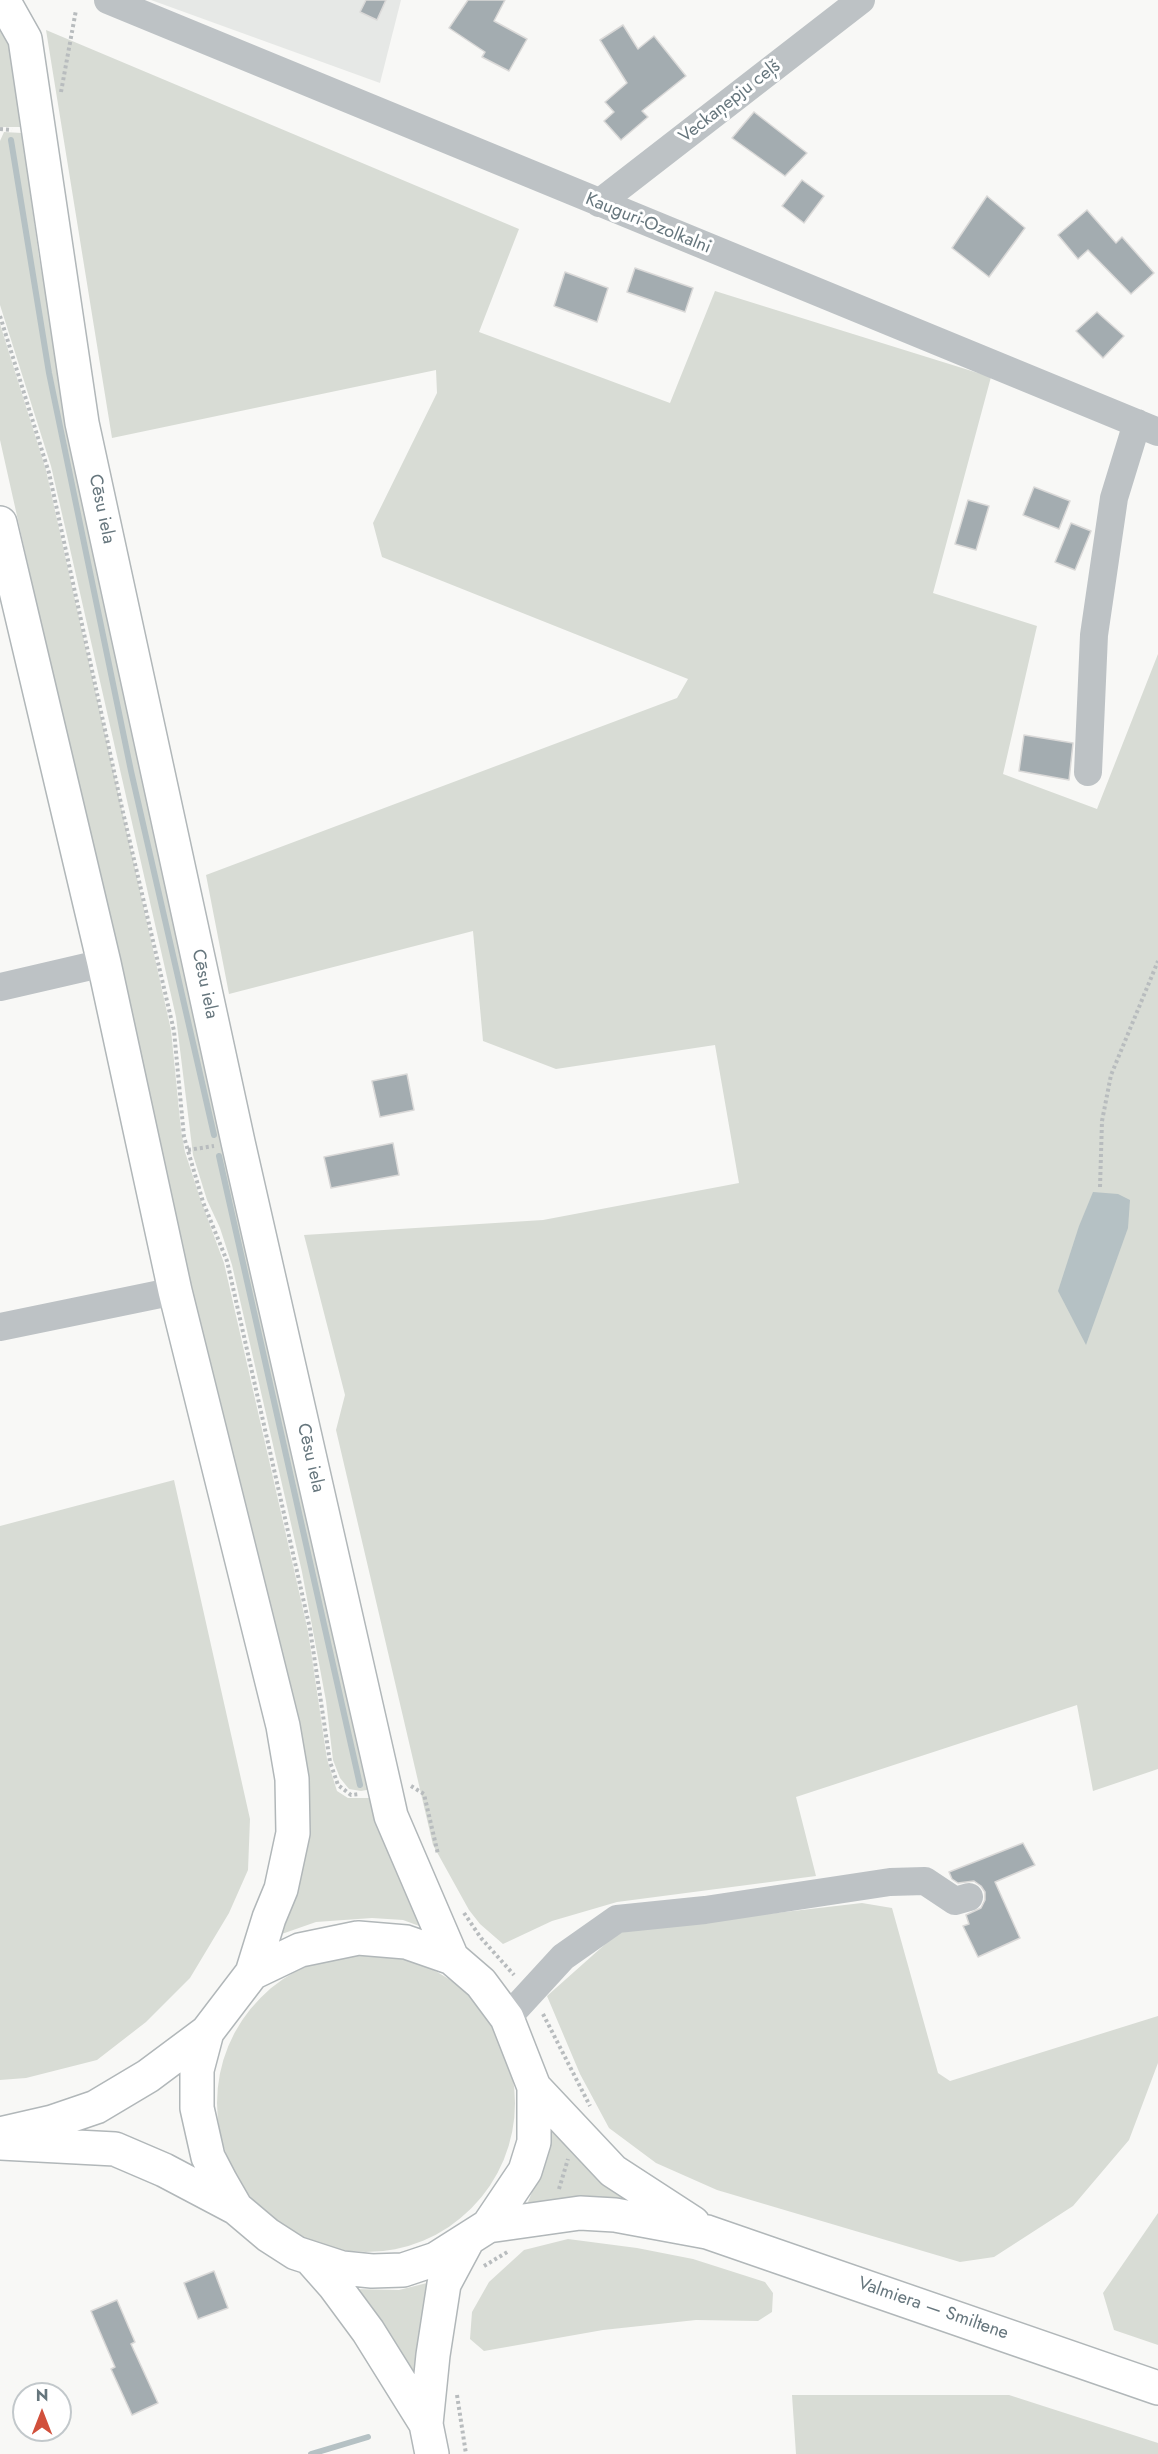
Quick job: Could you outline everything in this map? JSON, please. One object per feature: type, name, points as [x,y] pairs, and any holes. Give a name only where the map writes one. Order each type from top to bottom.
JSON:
[{"type":"main road","name":"Cēsu iela","points":[[3,0],[25,39],[84,435],[238,1142],[385,1789],[392,1816],[452,1958]]},
{"type":"main road","points":[[0,524],[6,582],[104,963],[175,1291],[284,1726],[292,1779],[292,1833],[283,1878],[252,1973],[207,2032],[148,2076],[96,2107],[52,2122],[0,2133]]},
{"type":"main road","points":[[252,1973],[300,1950],[358,1938],[406,1942],[452,1958],[481,1983],[507,2018],[534,2087],[534,2142],[525,2171],[478,2233],[444,2284],[433,2355],[429,2439]]},
{"type":"main road","points":[[207,2032],[197,2070],[197,2108],[208,2157],[236,2208]]},
{"type":"main road","name":"Valmiera — Smiltene","points":[[534,2087],[613,2171],[707,2232]]},
{"type":"main road","points":[[0,2143],[115,2149],[164,2170],[236,2208],[268,2235],[296,2253],[352,2269],[403,2270],[436,2259],[478,2233]]},
{"type":"main road","name":"Valmiera — Smiltene","points":[[478,2233],[580,2213],[615,2215],[707,2232],[1158,2388]]},
{"type":"main road","points":[[311,2259],[334,2285],[368,2331],[429,2439]]},
{"type":"street","points":[[108,0],[140,13]]},
{"type":"street","name":"Veckaņepju ceļš","points":[[599,204],[861,0]]},
{"type":"street","points":[[82,5],[140,13]]},
{"type":"street","name":"Kauguri-Ozolkalni","points":[[140,13],[599,204],[1148,428]]},
{"type":"street","points":[[1088,772],[1094,635],[1114,498],[1148,428]]},
{"type":"street","points":[[0,987],[104,963]]},
{"type":"street","points":[[0,1327],[62,1312],[175,1291]]},
{"type":"street","points":[[507,2018],[563,1957],[617,1919],[769,1902],[890,1882],[925,1881],[955,1901],[969,1897]]},
{"type":"path","points":[[59,100],[82,5]]},
{"type":"path","points":[[0,316],[49,472],[122,808],[174,1031],[184,1137],[204,1202],[227,1261],[310,1629],[330,1762],[338,1785],[351,1795],[368,1794]]},
{"type":"path","points":[[1100,1187],[1102,1121],[1111,1075],[1158,961]]},
{"type":"path","points":[[405,1786],[412,1786],[424,1794],[441,1862]]},
{"type":"path","points":[[459,1907],[481,1938],[519,1981]]},
{"type":"path","points":[[541,2010],[563,2057],[589,2101],[591,2110]]},
{"type":"path","points":[[559,2197],[561,2176],[570,2154]]},
{"type":"path","points":[[480,2269],[492,2260],[517,2249]]},
{"type":"path","points":[[456,2384],[466,2454]]},
{"type":"shaded area","points":[[151,0],[401,0],[380,83]]},
{"type":"shaded area","points":[[0,26],[12,43],[20,127],[0,127]]},
{"type":"shaded area","points":[[46,30],[519,229],[479,332],[670,403],[715,291],[991,377],[933,593],[1037,626],[1003,774],[1097,809],[1158,654],[1158,1769],[1093,1791],[1077,1705],[796,1797],[816,1876],[617,1902],[552,1921],[503,1944],[480,1924],[469,1910],[433,1845],[336,1430],[345,1395],[304,1235],[543,1220],[739,1183],[715,1045],[556,1069],[483,1041],[473,931],[229,994],[206,875],[677,698],[688,679],[382,557],[373,523],[437,393],[436,370],[112,438]]},
{"type":"shaded area","points":[[4,132],[22,133],[39,257],[80,479],[372,1789],[361,1791],[349,1789],[340,1778],[333,1760],[326,1701],[302,1572],[232,1265],[220,1228],[207,1200],[193,1155],[176,1017],[68,540],[51,466],[0,305],[0,141]]},
{"type":"shaded area","points":[[0,324],[46,470],[171,1030],[185,1152],[224,1263],[308,1631],[327,1759],[337,1791],[348,1798],[374,1798],[422,1927],[403,1920],[372,1918],[316,1922],[276,1936],[305,1850],[141,1069],[0,440]]},
{"type":"shaded area","points":[[1093,1192],[1118,1194],[1130,1200],[1128,1228],[1086,1345],[1058,1291],[1079,1226]]},
{"type":"shaded area","points":[[174,1480],[250,1819],[248,1870],[229,1913],[190,1978],[146,2022],[97,2060],[26,2078],[0,2080],[0,1526]]},
{"type":"shaded area","points":[[862,1903],[892,1908],[938,2073],[950,2081],[1158,2016],[1158,2063],[1129,2140],[1073,2206],[994,2257],[960,2262],[717,2190],[656,2163],[609,2128],[580,2074],[547,1996],[620,1931]]},
{"type":"shaded area","points":[[351,1954],[381,1954],[409,1960],[436,1971],[472,1997],[490,2020],[504,2046],[515,2088],[515,2118],[504,2160],[490,2186],[472,2209],[436,2235],[409,2246],[381,2252],[351,2252],[323,2246],[296,2235],[260,2209],[251,2198],[234,2173],[223,2146],[217,2118],[217,2088],[223,2060],[234,2033],[260,1997],[271,1988],[296,1971],[323,1960]]},
{"type":"shaded area","points":[[551,2127],[635,2203],[532,2208],[528,2202],[542,2167]]},
{"type":"shaded area","points":[[1158,2213],[1158,2345],[1114,2330],[1103,2293]]},
{"type":"shaded area","points":[[568,2239],[637,2248],[693,2259],[765,2282],[773,2293],[772,2312],[758,2321],[696,2320],[603,2330],[484,2351],[470,2339],[472,2312],[489,2282],[524,2250]]},
{"type":"shaded area","points":[[430,2284],[423,2386],[349,2291],[351,2289],[399,2290]]},
{"type":"shaded area","points":[[792,2395],[1009,2395],[1158,2443],[1158,2454],[796,2454]]},
{"type":"building","points":[[366,0],[386,0],[377,20],[360,12]]},
{"type":"building","points":[[468,0],[505,0],[494,21],[527,39],[509,71],[482,57],[485,52],[449,28]]},
{"type":"building","points":[[623,25],[638,49],[654,36],[686,76],[642,111],[648,117],[621,140],[604,121],[614,112],[605,102],[627,83],[600,40]]},
{"type":"building","points":[[754,112],[807,153],[785,176],[732,138]]},
{"type":"building","points":[[802,180],[824,196],[804,223],[782,206]]},
{"type":"building","points":[[987,196],[1025,228],[989,277],[952,248]]},
{"type":"building","points":[[1087,210],[1116,243],[1122,237],[1154,273],[1131,294],[1088,250],[1078,259],[1058,235]]},
{"type":"building","points":[[635,268],[693,288],[685,312],[627,292]]},
{"type":"building","points":[[565,272],[608,288],[597,322],[554,306]]},
{"type":"building","points":[[1097,312],[1124,336],[1103,358],[1076,331]]},
{"type":"building","points":[[1034,487],[1070,501],[1059,529],[1023,515]]},
{"type":"building","points":[[968,500],[989,506],[976,550],[955,544]]},
{"type":"building","points":[[1071,523],[1091,531],[1075,570],[1055,562]]},
{"type":"building","points":[[1024,735],[1073,743],[1069,780],[1019,771]]},
{"type":"building","points":[[407,1074],[414,1110],[380,1117],[372,1081]]},
{"type":"building","points":[[393,1143],[399,1175],[331,1188],[324,1157]]},
{"type":"building","points":[[1023,1843],[1035,1865],[995,1882],[1020,1938],[978,1957],[963,1926],[969,1924],[966,1915],[981,1908],[985,1900],[985,1892],[974,1881],[958,1883],[952,1879],[949,1872]]},
{"type":"building","points":[[214,2271],[228,2308],[198,2319],[184,2283]]},
{"type":"building","points":[[117,2300],[135,2342],[131,2344],[158,2403],[132,2415],[111,2369],[115,2367],[91,2311]]},
{"type":"waterway","points":[[11,140],[49,373],[131,771],[214,1135]]},
{"type":"waterway","points":[[219,1156],[360,1785]]},
{"type":"waterway","points":[[311,2454],[368,2437]]}]
